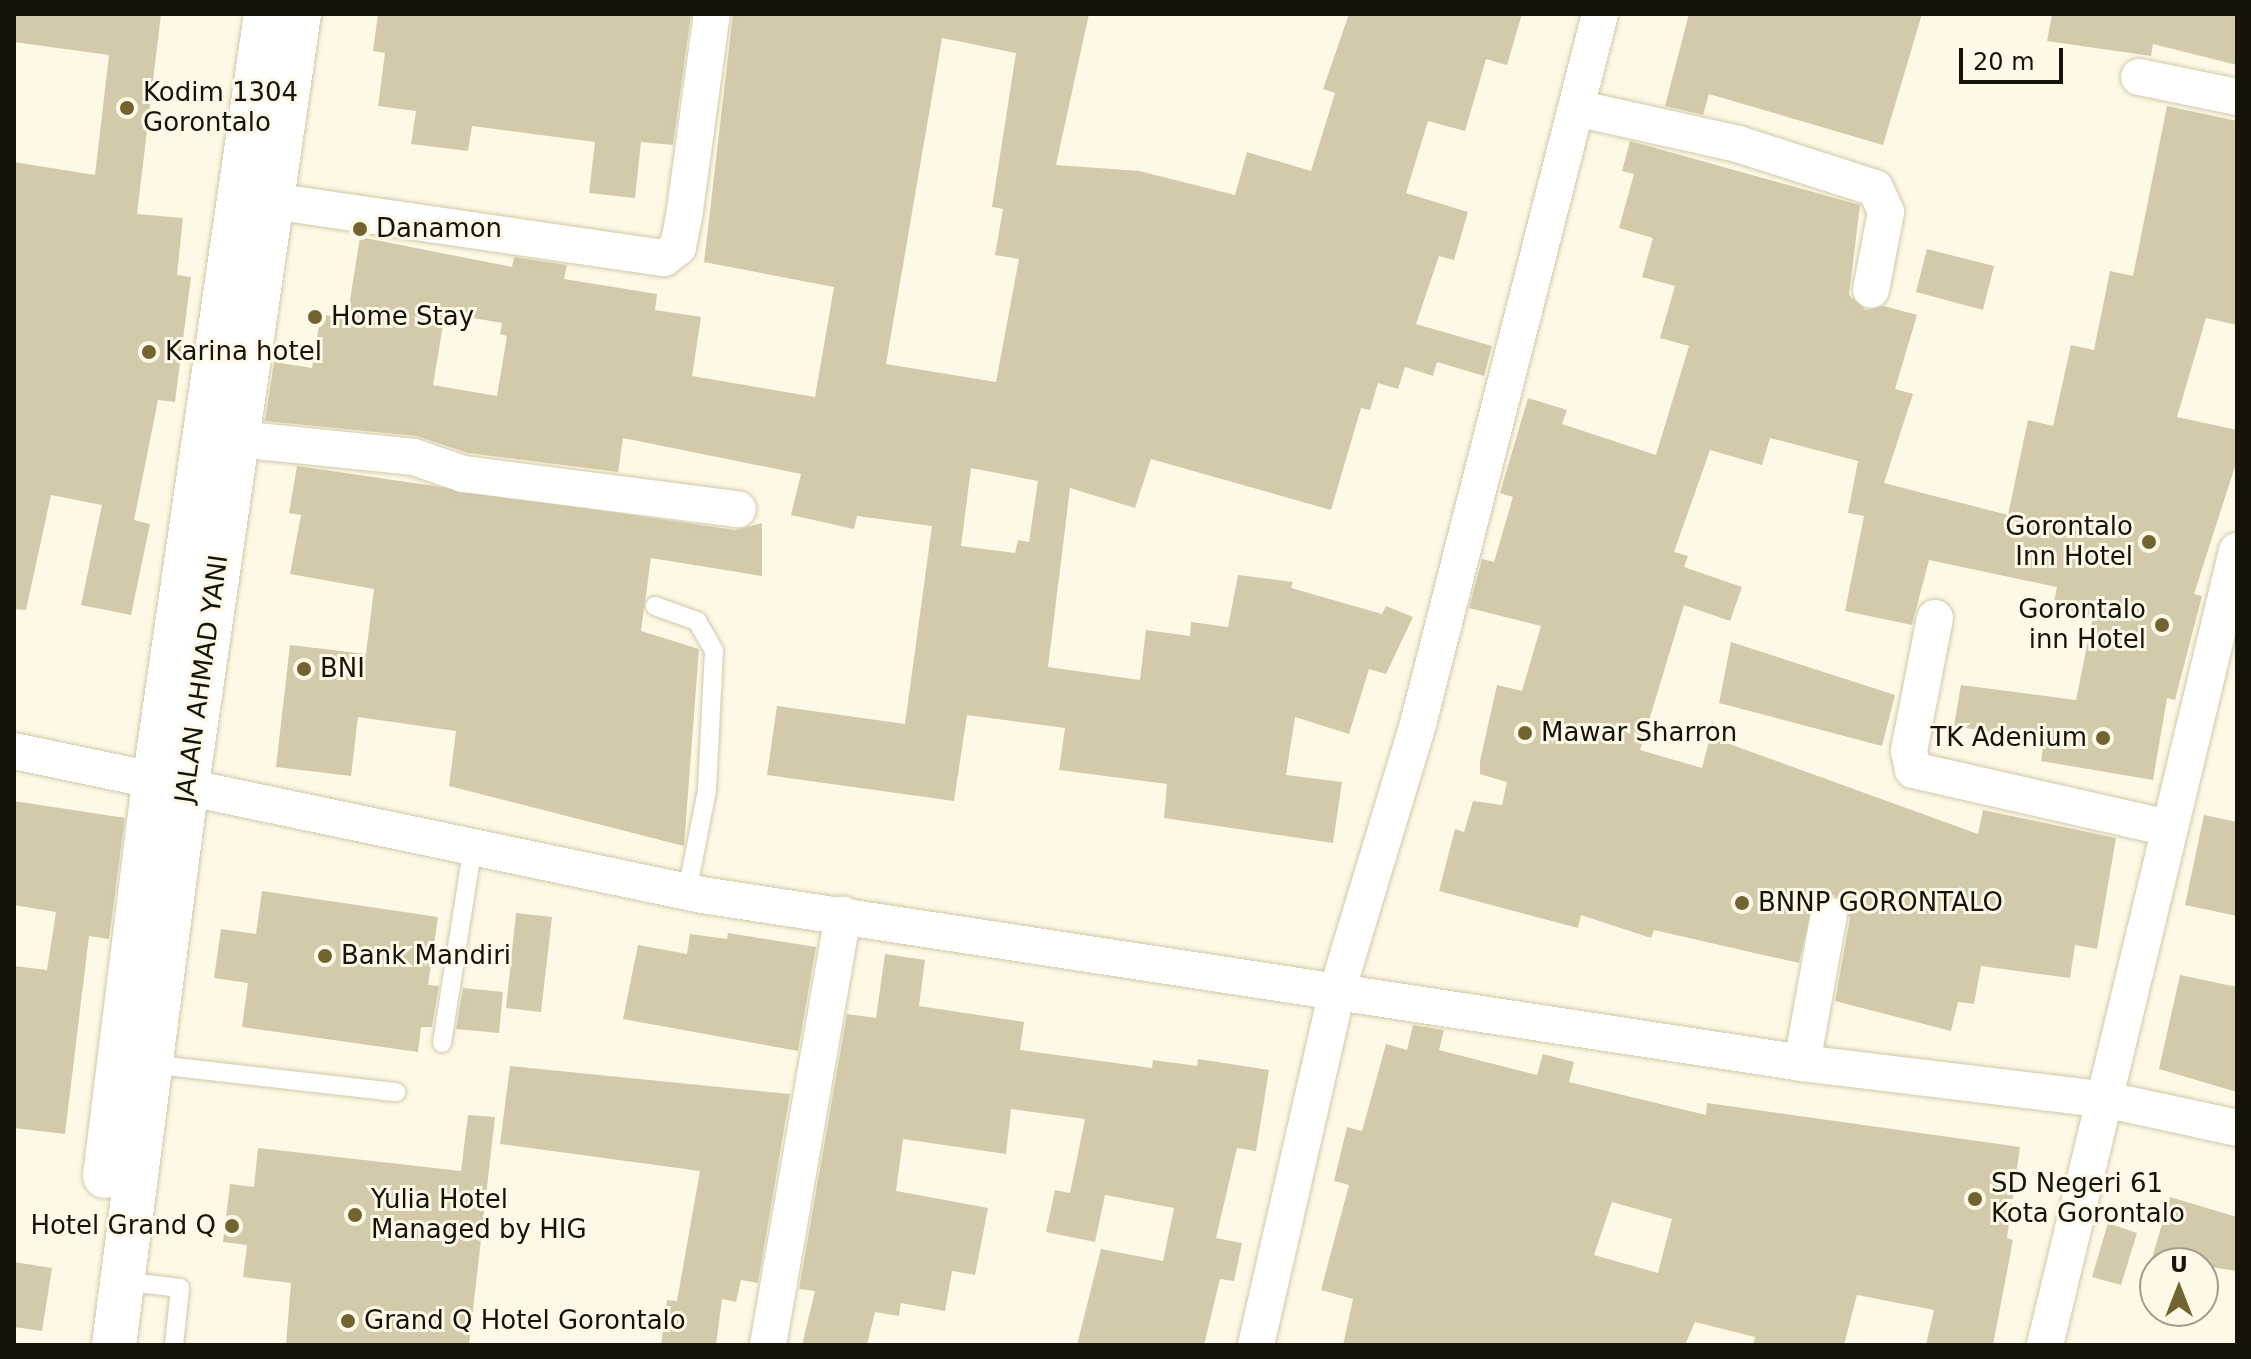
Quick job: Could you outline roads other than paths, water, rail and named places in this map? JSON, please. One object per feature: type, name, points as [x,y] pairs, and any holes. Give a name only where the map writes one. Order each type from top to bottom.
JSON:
[{"type":"highway","name":"JALAN AHMAD YANI","points":[[207,535],[237,439],[272,201],[266,14]]},
{"type":"highway","name":"JALAN AHMAD YANI","points":[[84,1345],[135,1058],[170,784],[269,109],[299,14]]},
{"type":"highway","name":"JALAN AHMAD YANI","points":[[114,1345],[122,1281],[135,1058]]},
{"type":"street","points":[[272,201],[664,258],[678,247],[683,222],[712,14]]},
{"type":"street","points":[[1256,1345],[1337,991],[1418,724],[1600,14]]},
{"type":"street","points":[[2139,77],[2237,97]]},
{"type":"street","points":[[1576,108],[1738,144],[1875,188],[1886,212],[1871,290]]},
{"type":"street","points":[[237,439],[414,457],[463,474],[738,509]]},
{"type":"street","points":[[2045,1345],[2108,1100],[2169,828],[2237,551]]},
{"type":"street","points":[[1935,618],[1909,751],[1913,770],[2169,828]]},
{"type":"street","points":[[14,751],[472,852],[694,893],[1802,1063],[2108,1100],[2237,1128]]},
{"type":"street","points":[[768,1345],[843,914]]},
{"type":"street","points":[[1802,1063],[1829,915]]},
{"type":"lane","points":[[655,606],[697,621],[714,651],[707,790],[694,893]]},
{"type":"lane","points":[[442,1043],[472,852]]},
{"type":"lane","points":[[135,1058],[396,1092]]},
{"type":"lane","points":[[122,1281],[180,1288],[174,1345]]},
{"type":"place","name":"Kodim 1304 Gorontalo","points":[[127,108]]},
{"type":"place","name":"Danamon","points":[[360,229]]},
{"type":"place","name":"Home Stay","points":[[315,317]]},
{"type":"place","name":"Karina hotel","points":[[149,352]]},
{"type":"place","name":"Gorontalo Inn Hotel","points":[[2149,542]]},
{"type":"place","name":"Gorontalo inn Hotel","points":[[2162,625]]},
{"type":"place","name":"BNI","points":[[304,669]]},
{"type":"place","name":"Mawar Sharron","points":[[1525,733]]},
{"type":"place","name":"TK Adenium","points":[[2103,738]]},
{"type":"place","name":"BNNP GORONTALO","points":[[1742,903]]},
{"type":"place","name":"Bank Mandiri","points":[[325,956]]},
{"type":"place","name":"SD Negeri 61 Kota Gorontalo","points":[[1975,1199]]},
{"type":"place","name":"Yulia Hotel Managed by HIG","points":[[355,1215]]},
{"type":"place","name":"Hotel Grand Q","points":[[232,1226]]},
{"type":"place","name":"Grand Q Hotel Gorontalo","points":[[348,1321]]}]
